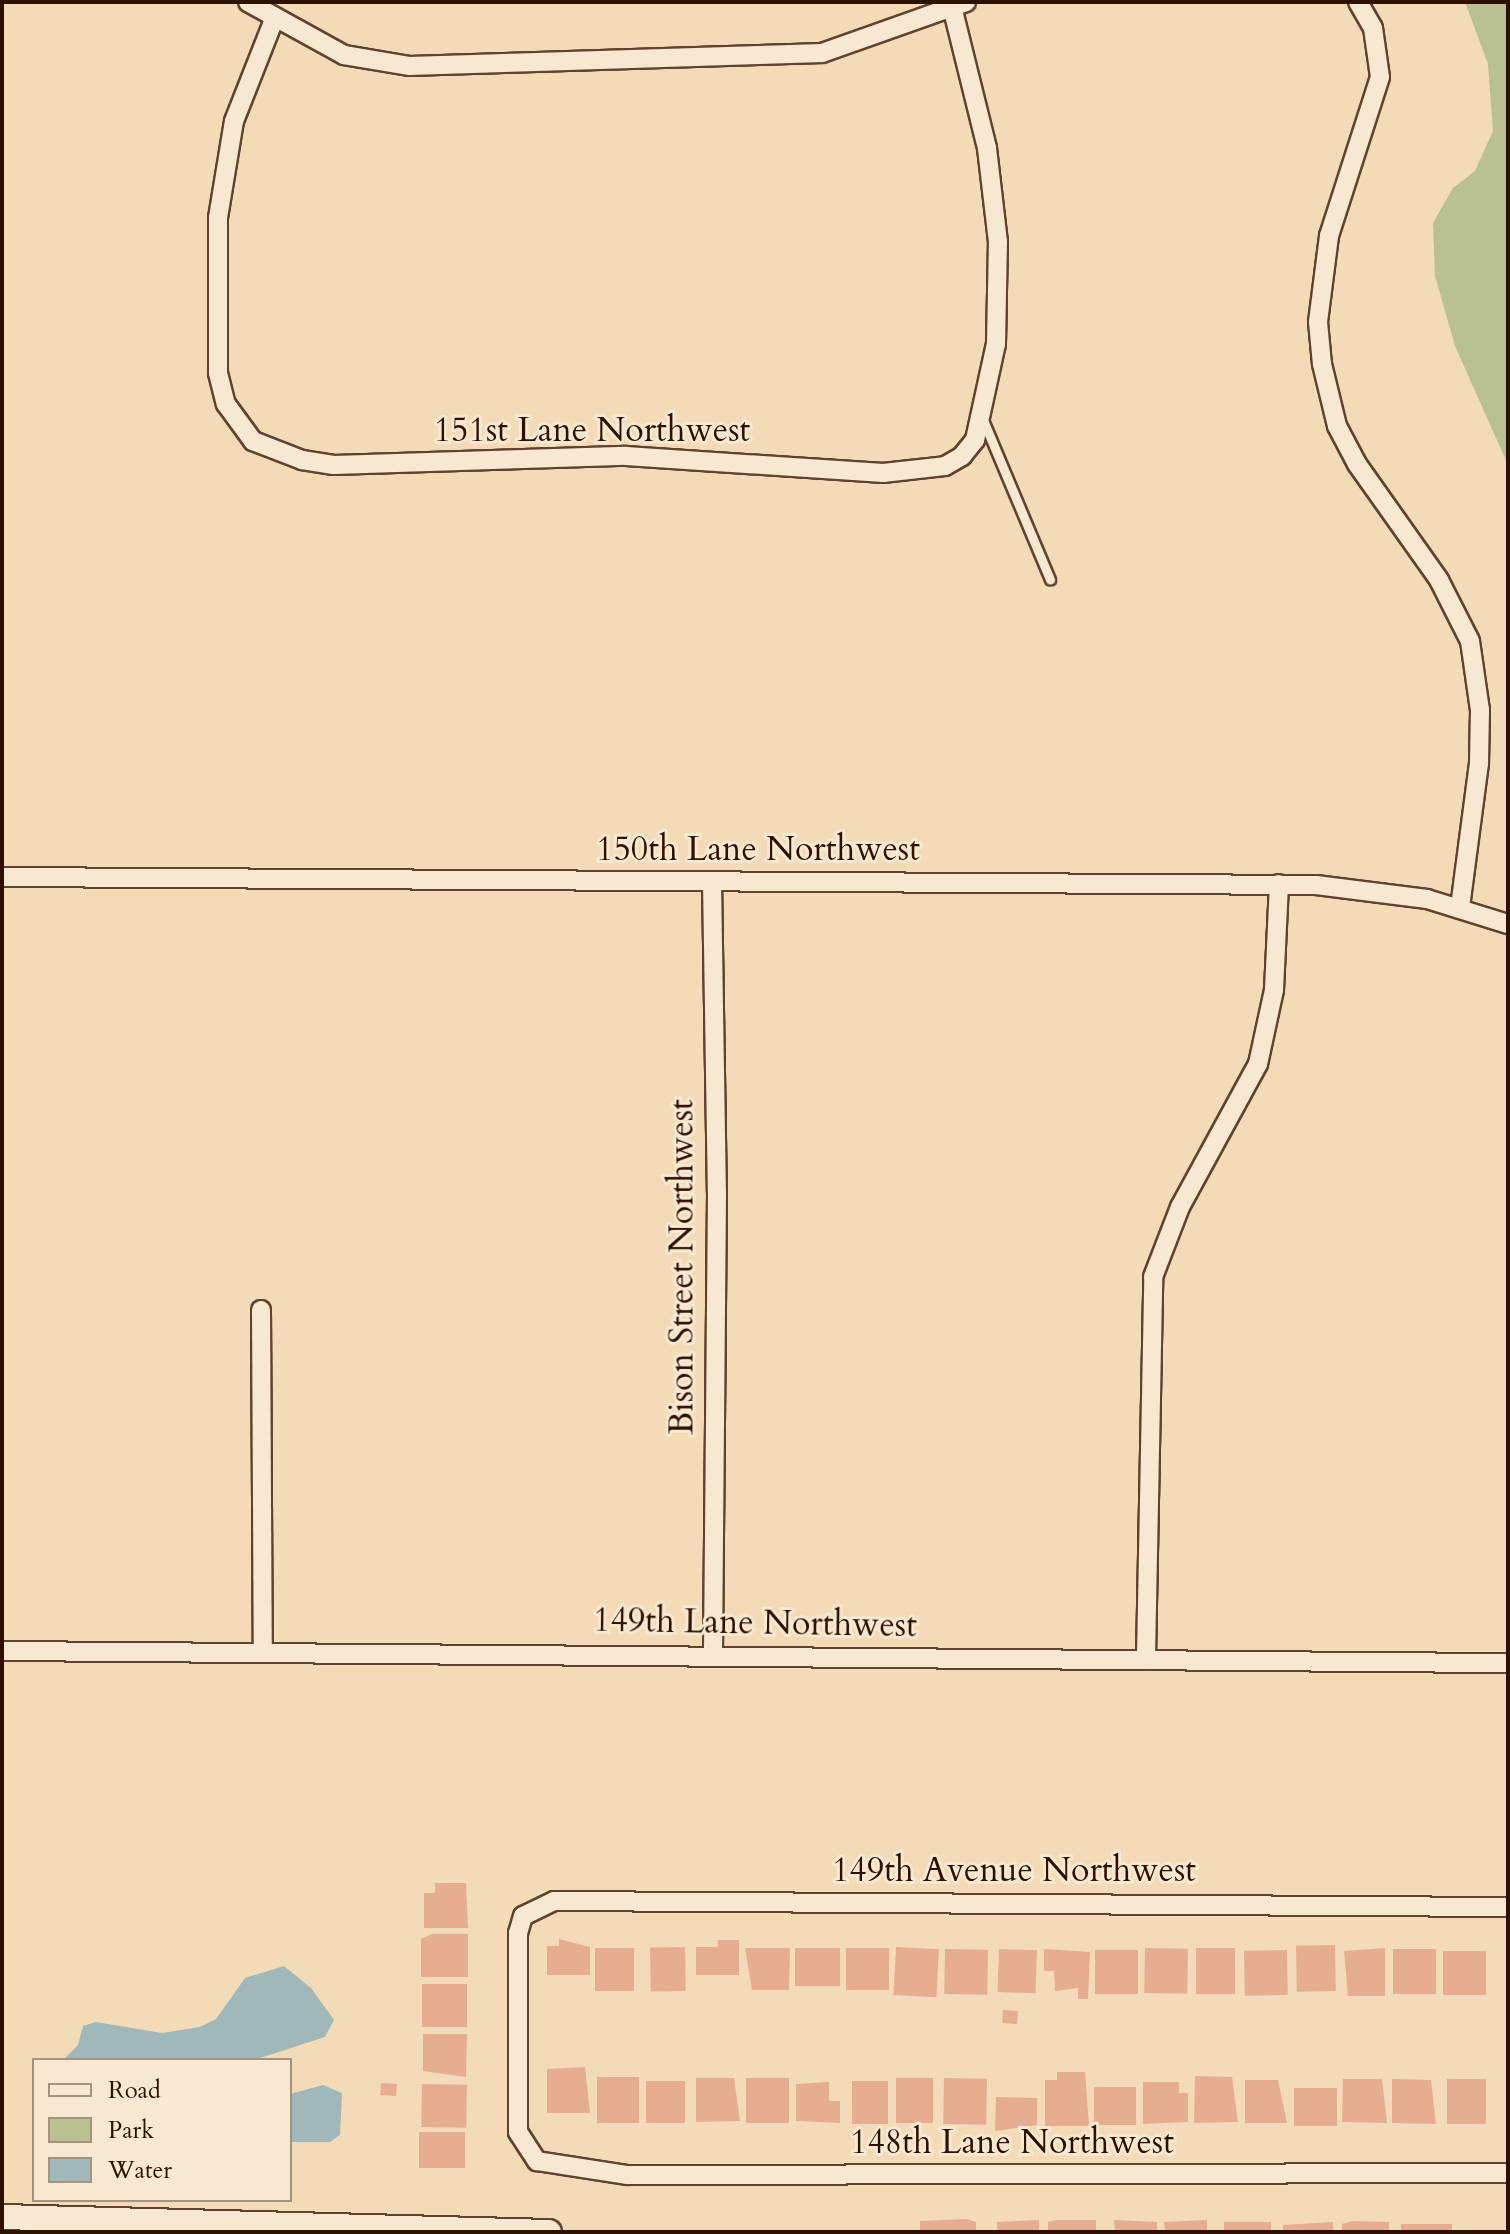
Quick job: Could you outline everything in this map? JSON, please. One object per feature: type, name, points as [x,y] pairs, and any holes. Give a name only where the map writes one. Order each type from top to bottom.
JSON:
[{"type":"main road","points":[[2,2217],[549,2232]]},
{"type":"street","points":[[248,2],[374,65],[425,66],[822,53],[957,4]]},
{"type":"street","points":[[1358,2],[1373,28],[1380,77],[1329,236],[1318,322],[1322,364],[1337,426],[1357,464],[1439,580],[1470,641],[1479,685],[1479,763],[1460,907]]},
{"type":"street","name":"151st Lane Northwest","points":[[275,17],[224,164],[216,342],[226,404],[253,441],[271,451],[334,465],[641,456],[883,473],[945,466],[975,440],[996,344],[998,242],[987,148],[957,4]]},
{"type":"street","name":"150th Lane Northwest","points":[[2,877],[1279,884],[1394,893],[1460,907],[1508,924]]},
{"type":"street","name":"Bison Street Northwest","points":[[712,881],[717,1193],[713,1654]]},
{"type":"street","points":[[1146,1658],[1153,1277],[1180,1207],[1258,1064],[1274,990],[1279,884]]},
{"type":"street","points":[[261,1310],[263,1650]]},
{"type":"street","name":"149th Lane Northwest","points":[[2,1651],[263,1650],[1508,1663]]},
{"type":"street","name":"149th Avenue Northwest","points":[[523,2148],[518,2132],[523,1916],[554,1901],[1508,1907]]},
{"type":"street","name":"148th Lane Northwest","points":[[523,2148],[537,2161],[627,2175],[1508,2173]]},
{"type":"lane","points":[[982,417],[1050,579]]},
{"type":"green space","points":[[1465,2],[1508,2],[1508,465],[1455,346],[1435,276],[1433,223],[1453,188],[1475,171],[1493,131],[1488,64]]},
{"type":"water","points":[[284,1966],[311,1988],[334,2020],[325,2037],[260,2058],[65,2058],[78,2045],[83,2026],[96,2022],[162,2033],[200,2027],[216,2019],[245,1978]]},
{"type":"water","points":[[323,2085],[342,2093],[340,2135],[330,2142],[292,2142],[292,2093]]},
{"type":"building","points":[[435,1883],[466,1883],[468,1928],[424,1928],[424,1893],[435,1893]]},
{"type":"building","points":[[432,1934],[468,1934],[468,1977],[421,1977],[421,1939]]},
{"type":"building","points":[[559,1939],[590,1947],[590,1975],[547,1975],[547,1946],[559,1946]]},
{"type":"building","points":[[718,1940],[739,1940],[739,1975],[696,1975],[696,1947],[718,1947]]},
{"type":"building","points":[[1335,1945],[1336,1991],[1297,1992],[1296,1946]]},
{"type":"building","points":[[685,1947],[686,1991],[651,1992],[650,1948]]},
{"type":"building","points":[[896,1947],[939,1949],[936,1997],[893,1995]]},
{"type":"building","points":[[595,1948],[634,1948],[634,1991],[595,1991]]},
{"type":"building","points":[[745,1948],[790,1948],[789,1990],[752,1990]]},
{"type":"building","points":[[795,1948],[840,1948],[840,1986],[795,1986]]},
{"type":"building","points":[[846,1948],[889,1948],[889,1990],[846,1990]]},
{"type":"building","points":[[1145,1948],[1188,1949],[1187,1994],[1144,1993]]},
{"type":"building","points":[[1196,1948],[1235,1948],[1235,1994],[1196,1994]]},
{"type":"building","points":[[1385,1948],[1385,1996],[1348,1996],[1344,1951]]},
{"type":"building","points":[[945,1949],[988,1950],[987,1995],[944,1994]]},
{"type":"building","points":[[999,1949],[1037,1950],[1035,1993],[997,1992]]},
{"type":"building","points":[[1044,1949],[1090,1952],[1088,1999],[1078,1999],[1078,1988],[1055,1991],[1054,1971],[1044,1971]]},
{"type":"building","points":[[1393,1949],[1436,1949],[1436,1994],[1393,1994]]},
{"type":"building","points":[[1095,1950],[1138,1950],[1138,1994],[1095,1994]]},
{"type":"building","points":[[1287,1950],[1288,1995],[1245,1996],[1244,1951]]},
{"type":"building","points":[[1443,1951],[1486,1951],[1486,1995],[1443,1995]]},
{"type":"building","points":[[422,1984],[467,1984],[467,2027],[422,2027]]},
{"type":"building","points":[[1003,2010],[1018,2011],[1017,2024],[1002,2023]]},
{"type":"building","points":[[423,2034],[467,2034],[466,2077],[423,2071]]},
{"type":"building","points":[[585,2067],[590,2113],[547,2113],[547,2069]]},
{"type":"building","points":[[1057,2072],[1085,2072],[1089,2126],[1045,2126],[1045,2080],[1057,2080]]},
{"type":"building","points":[[1195,2076],[1232,2077],[1238,2122],[1194,2123]]},
{"type":"building","points":[[597,2077],[639,2077],[639,2123],[597,2123]]},
{"type":"building","points":[[696,2078],[734,2078],[740,2121],[696,2122]]},
{"type":"building","points":[[746,2078],[789,2078],[789,2123],[746,2123]]},
{"type":"building","points":[[896,2078],[933,2078],[933,2123],[896,2123]]},
{"type":"building","points":[[944,2078],[987,2079],[986,2125],[943,2124]]},
{"type":"building","points":[[1343,2079],[1382,2079],[1387,2123],[1342,2122]]},
{"type":"building","points":[[1392,2079],[1431,2080],[1436,2124],[1392,2123]]},
{"type":"building","points":[[1447,2079],[1486,2079],[1486,2124],[1447,2124]]},
{"type":"building","points":[[1245,2080],[1278,2080],[1287,2123],[1245,2123]]},
{"type":"building","points":[[646,2081],[685,2081],[685,2123],[646,2123]]},
{"type":"building","points":[[852,2081],[888,2081],[888,2124],[852,2124]]},
{"type":"building","points":[[829,2082],[829,2101],[840,2101],[840,2123],[796,2121],[796,2084]]},
{"type":"building","points":[[1143,2082],[1179,2082],[1179,2093],[1188,2093],[1188,2122],[1143,2124]]},
{"type":"building","points":[[381,2083],[397,2084],[396,2096],[380,2095]]},
{"type":"building","points":[[422,2084],[467,2085],[466,2128],[421,2127]]},
{"type":"building","points":[[1094,2087],[1136,2087],[1136,2125],[1094,2125]]},
{"type":"building","points":[[1294,2088],[1337,2088],[1337,2126],[1294,2126]]},
{"type":"building","points":[[996,2097],[1037,2098],[1037,2125],[995,2131]]},
{"type":"building","points":[[419,2132],[465,2132],[465,2168],[419,2168]]},
{"type":"building","points":[[967,2219],[976,2222],[976,2232],[920,2232],[920,2221]]},
{"type":"building","points":[[1039,2220],[1039,2232],[997,2232],[997,2222]]},
{"type":"building","points":[[1096,2220],[1096,2232],[1048,2232],[1048,2222]]},
{"type":"building","points":[[1114,2220],[1157,2222],[1157,2232],[1115,2232]]},
{"type":"building","points":[[1207,2220],[1207,2232],[1165,2232],[1164,2222]]},
{"type":"building","points":[[1352,2221],[1389,2222],[1389,2232],[1342,2232],[1342,2224]]},
{"type":"building","points":[[1224,2222],[1271,2222],[1271,2232],[1224,2232]]},
{"type":"building","points":[[1333,2222],[1333,2232],[1283,2232],[1283,2225]]},
{"type":"building","points":[[1401,2224],[1452,2224],[1452,2232],[1401,2232]]}]
